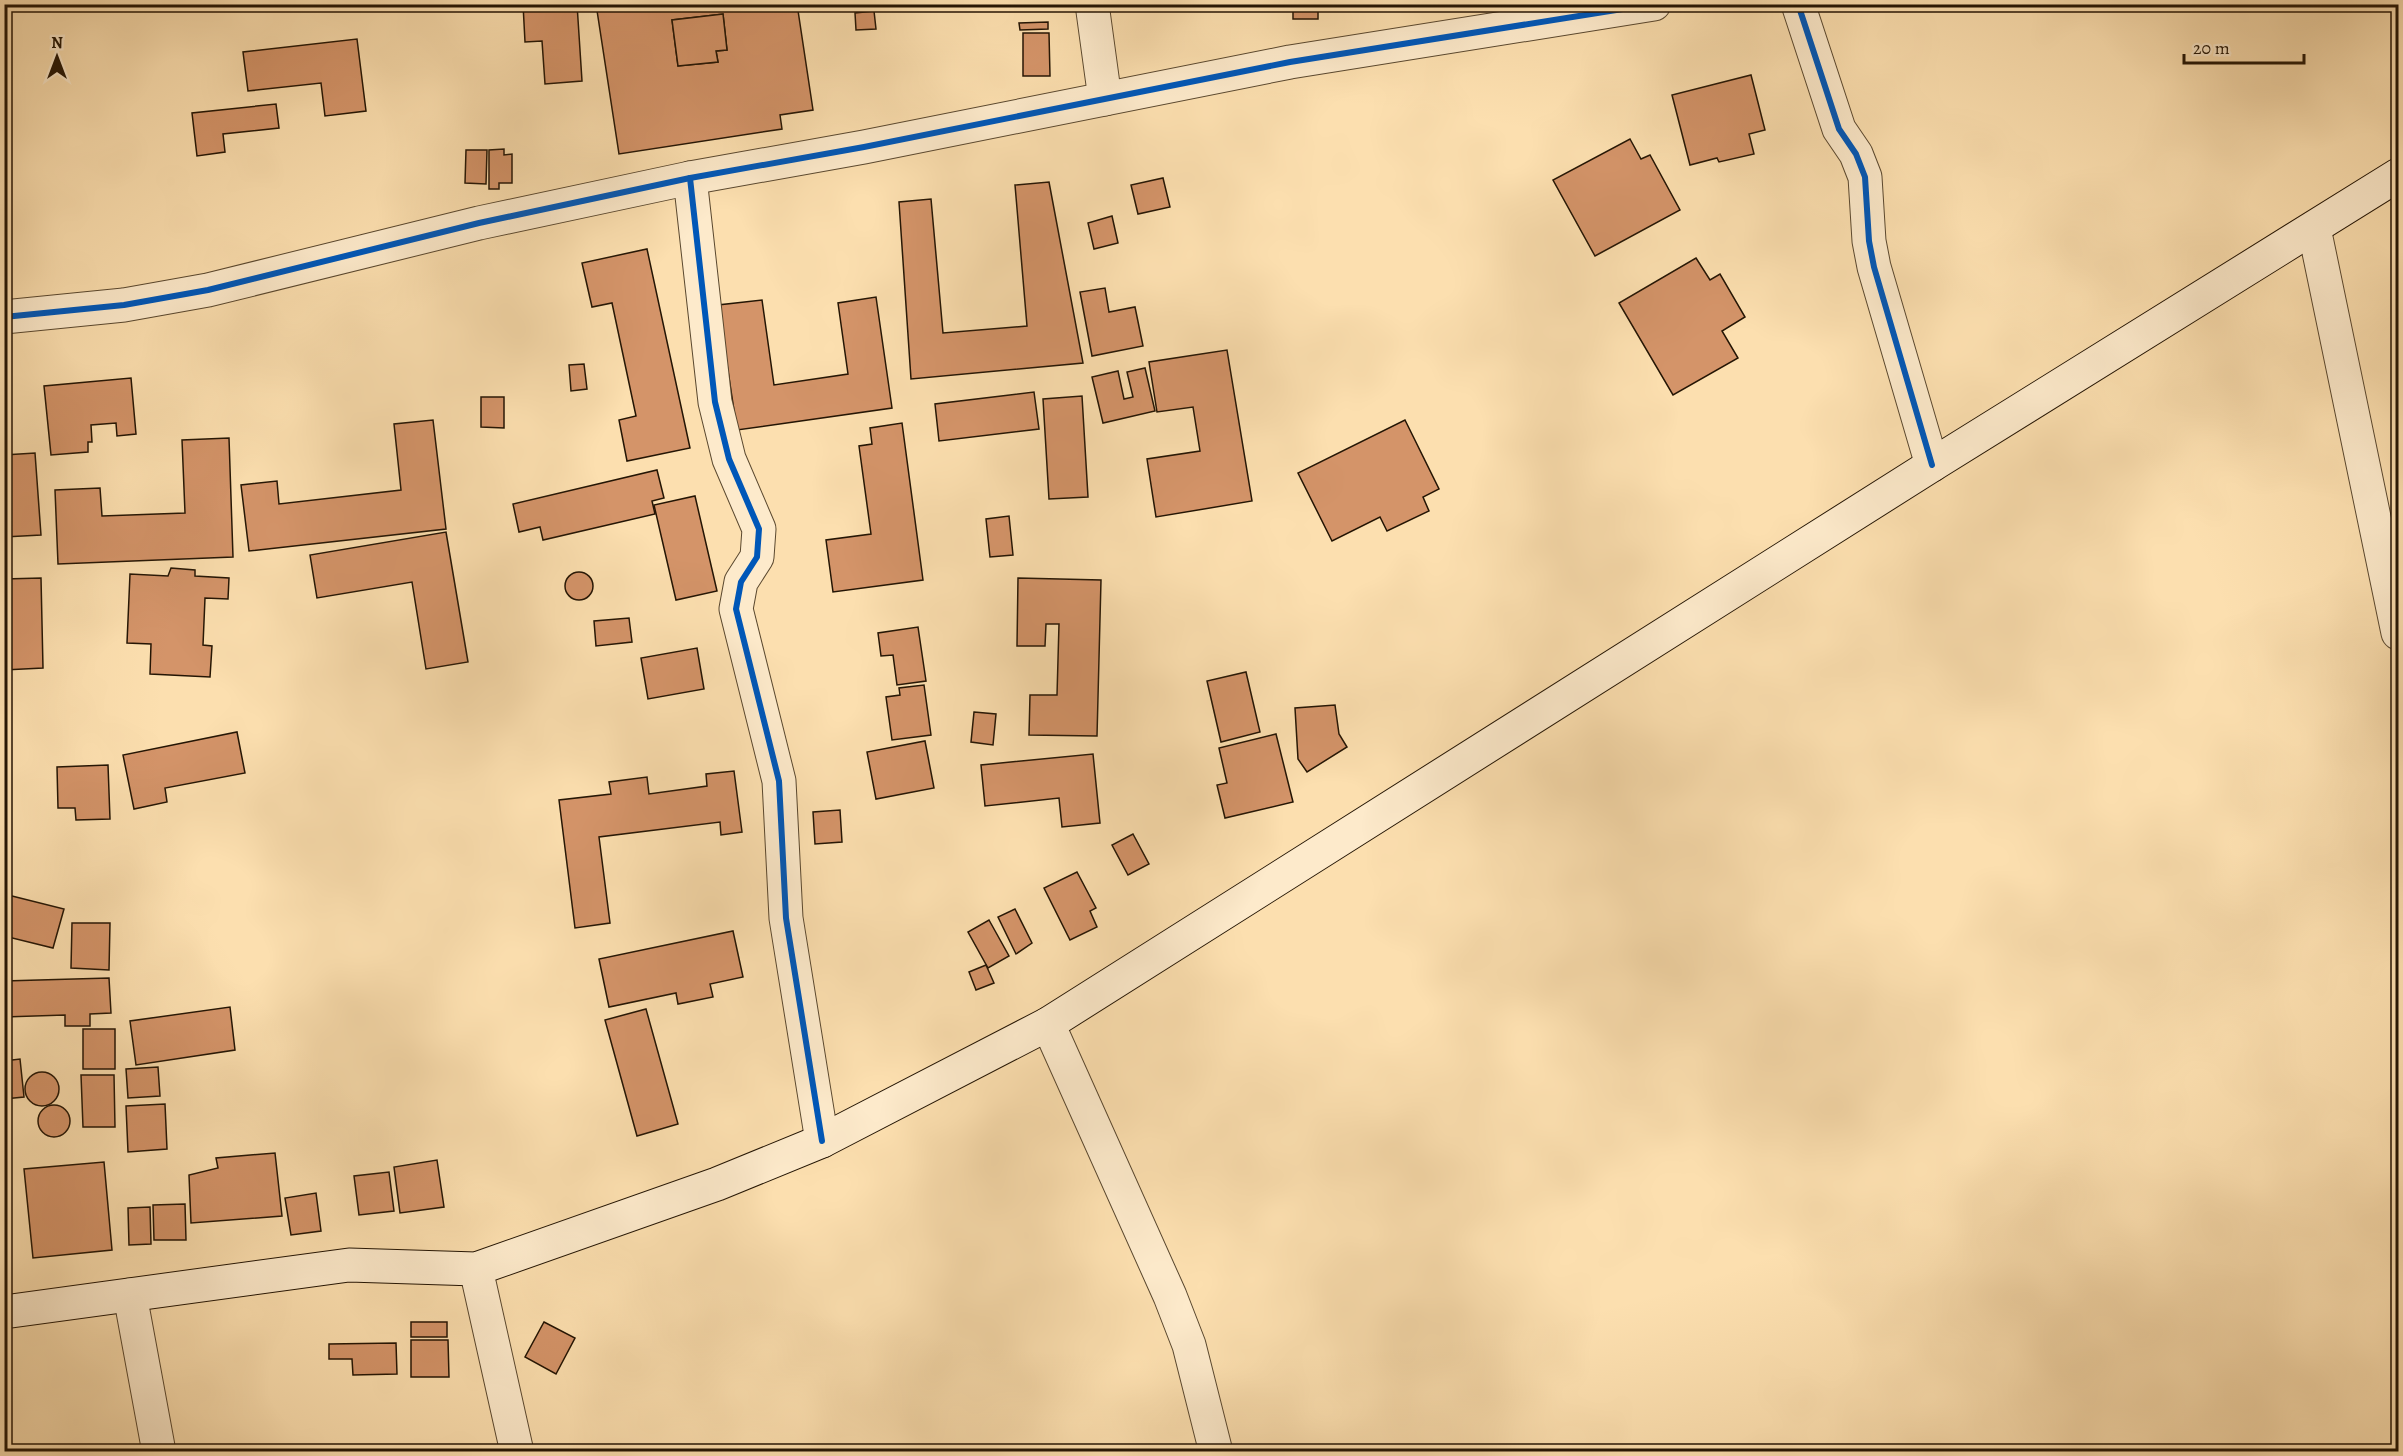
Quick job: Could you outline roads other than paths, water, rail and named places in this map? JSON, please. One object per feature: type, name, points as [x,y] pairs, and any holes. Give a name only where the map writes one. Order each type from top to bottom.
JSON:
[{"type":"street","points":[[1092,4],[1105,99]]},
{"type":"street","points":[[4,317],[124,306],[208,290],[479,223],[690,178],[864,147],[1290,62],[1654,4]]},
{"type":"street","points":[[1798,4],[1839,129],[1856,154],[1865,177],[1869,241],[1874,267],[1932,465]]},
{"type":"street","points":[[4,1312],[349,1265],[476,1269],[717,1184],[822,1141],[1048,1024],[1932,465],[2398,175]]},
{"type":"street","points":[[690,178],[715,402],[729,459],[759,530],[757,557],[741,582],[736,609],[779,781],[786,918],[822,1141]]},
{"type":"street","points":[[2314,228],[2391,566],[2398,633]]},
{"type":"street","points":[[1048,1024],[1170,1296],[1189,1345],[1216,1452]]},
{"type":"street","points":[[476,1269],[517,1452]]},
{"type":"street","points":[[130,1295],[159,1452]]}]
